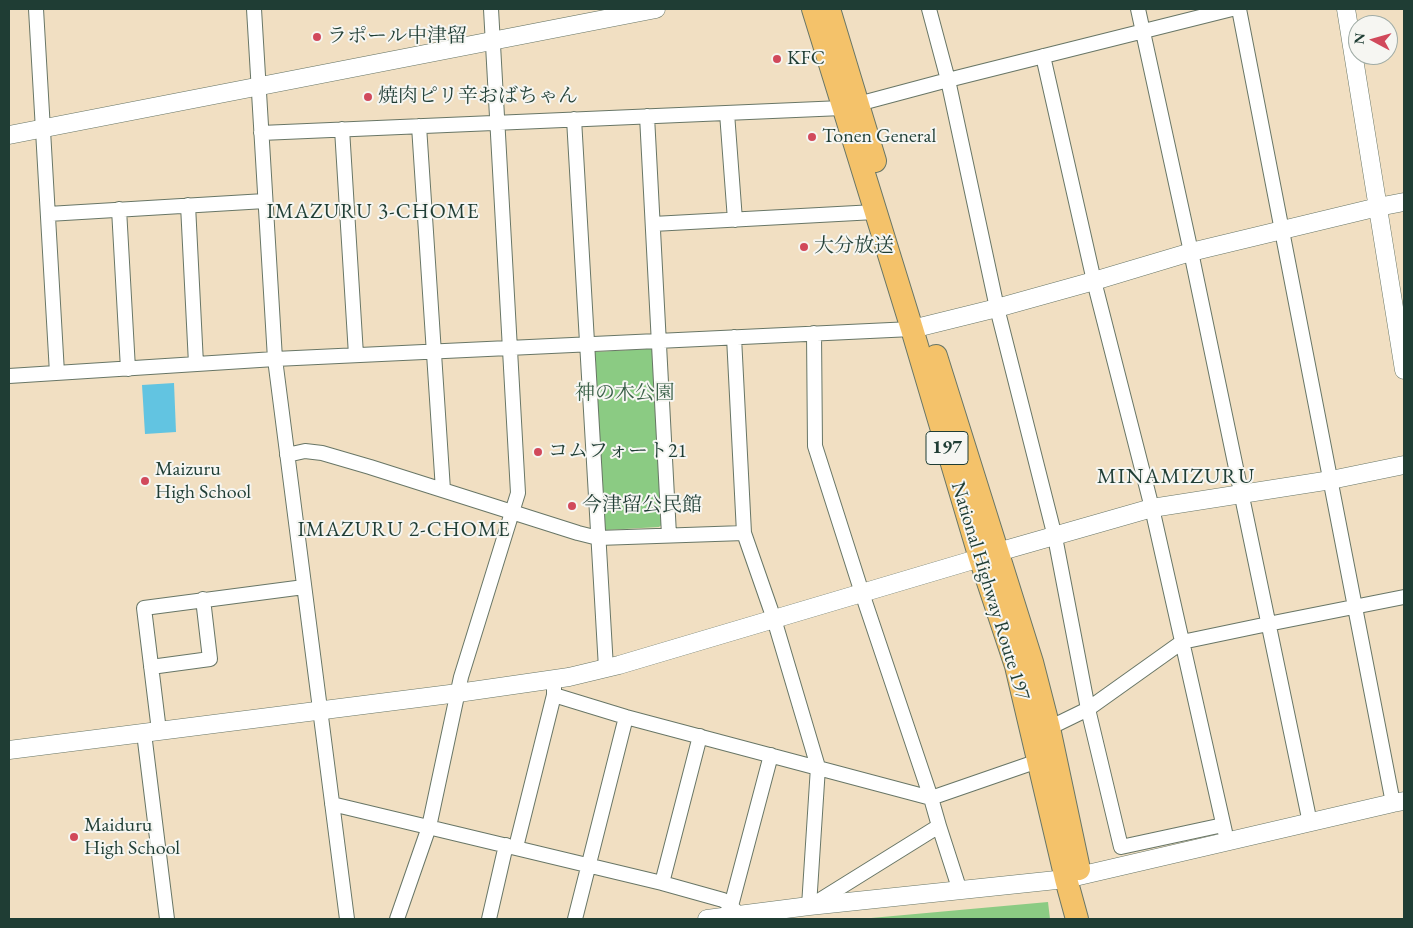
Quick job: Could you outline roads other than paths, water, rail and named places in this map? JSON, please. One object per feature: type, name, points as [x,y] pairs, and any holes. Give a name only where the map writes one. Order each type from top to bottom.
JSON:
[{"type":"highway","name":"National Highway Route 197","points":[[813,9],[882,188],[919,327],[989,555],[1038,760],[1073,877],[1083,918]]},
{"type":"highway","name":"National Highway Route 197","points":[[829,9],[875,212],[919,327]]},
{"type":"highway","name":"National Highway Route 197","points":[[989,555],[1032,662],[1049,728],[1073,877]]},
{"type":"street","points":[[36,9],[57,373]]},
{"type":"street","points":[[254,9],[275,359],[347,919]]},
{"type":"street","points":[[397,919],[429,827],[461,677],[518,493],[491,9]]},
{"type":"street","points":[[9,135],[656,9]]},
{"type":"street","points":[[929,9],[948,80],[997,308],[1055,537],[1088,709],[1121,847],[1223,825]]},
{"type":"street","points":[[1138,9],[1191,252],[1310,823]]},
{"type":"street","points":[[261,133],[850,106],[1143,30],[1232,9]]},
{"type":"street","points":[[707,919],[735,910],[809,906],[960,891],[1073,877],[1399,802],[1355,606],[1239,9]]},
{"type":"street","points":[[1346,9],[1404,370]]},
{"type":"street","points":[[1043,56],[1094,281],[1152,508],[1227,842]]},
{"type":"street","points":[[727,113],[735,220]]},
{"type":"street","points":[[647,116],[669,534]]},
{"type":"street","points":[[574,119],[606,668]]},
{"type":"street","points":[[419,126],[442,490]]},
{"type":"street","points":[[342,129],[356,356]]},
{"type":"street","points":[[48,214],[265,201]]},
{"type":"street","points":[[9,376],[275,359],[919,327],[997,308],[1191,252],[1282,229],[1404,202]]},
{"type":"street","points":[[188,205],[196,364]]},
{"type":"street","points":[[119,209],[128,368]]},
{"type":"street","points":[[653,224],[875,212]]},
{"type":"street","points":[[814,333],[815,446],[960,891]]},
{"type":"street","points":[[734,337],[744,534],[774,619],[818,768],[809,906]]},
{"type":"street","points":[[287,455],[305,451],[322,453],[598,538],[669,534],[744,534]]},
{"type":"street","points":[[9,750],[458,693],[554,688],[606,668],[1152,508],[1330,480],[1404,465]]},
{"type":"street","points":[[167,919],[151,732],[151,667],[144,608],[304,587]]},
{"type":"street","points":[[1049,728],[1088,709],[1182,642],[1404,597]]},
{"type":"street","points":[[151,667],[210,659],[203,599]]},
{"type":"street","points":[[554,688],[626,717],[931,798],[1038,760]]},
{"type":"street","points":[[489,919],[554,688]]},
{"type":"street","points":[[575,919],[626,717]]},
{"type":"street","points":[[662,883],[700,736]]},
{"type":"street","points":[[735,910],[771,755]]},
{"type":"street","points":[[332,804],[662,883],[723,900],[735,910]]},
{"type":"street","points":[[809,906],[939,826]]},
{"type":"water","points":[[174,383],[176,432],[145,434],[142,385]]},
{"type":"place","name":"ラポール中津留","points":[[317,37]]},
{"type":"place","name":"KFC","points":[[777,59]]},
{"type":"place","name":"焼肉ピリ辛おばちゃん","points":[[368,97]]},
{"type":"place","name":"Tonen General","points":[[812,137]]},
{"type":"place","name":"大分放送","points":[[804,247]]},
{"type":"place","name":"コムフォート21","points":[[538,452]]},
{"type":"place","name":"Maizuru High School","points":[[145,481]]},
{"type":"place","name":"今津留公民館","points":[[572,506]]},
{"type":"place","name":"Maiduru High School","points":[[74,837]]},
{"type":"district","name":"IMAZURU 3-CHOME","points":[[373,212]]},
{"type":"district","name":"MINAMIZURU","points":[[1176,477]]},
{"type":"district","name":"IMAZURU 2-CHOME","points":[[404,530]]},
{"type":"park label","name":"神の木公園","points":[[625,394]]}]
